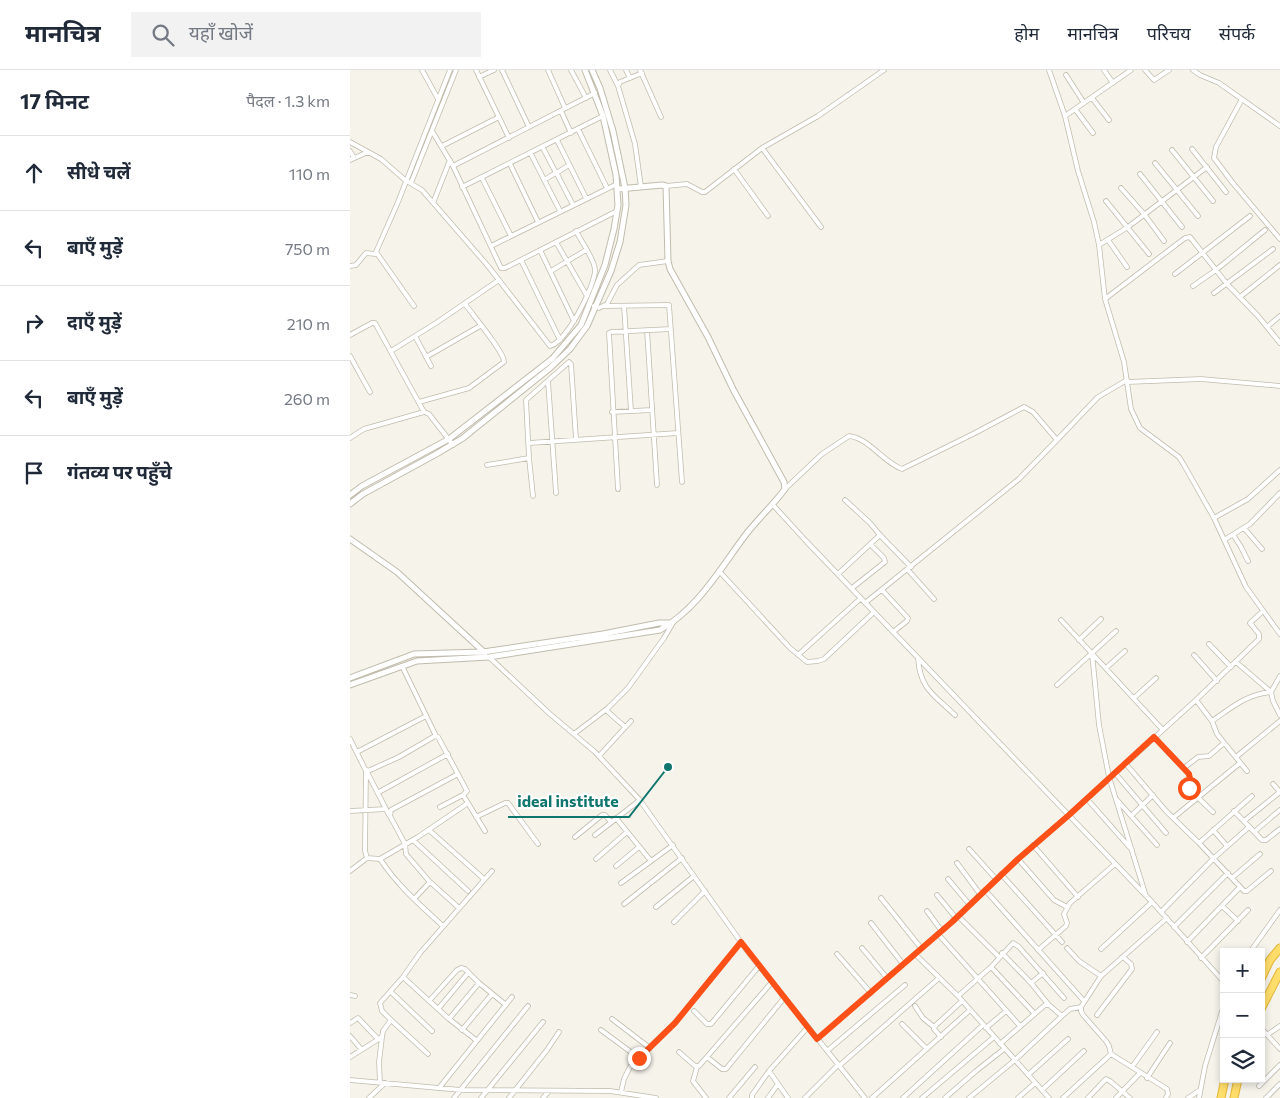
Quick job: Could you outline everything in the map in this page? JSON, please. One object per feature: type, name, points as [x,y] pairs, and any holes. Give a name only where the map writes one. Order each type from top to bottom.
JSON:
[{"type":"highway","points":[[1265,971],[1270,960],[1280,948]]},
{"type":"highway","points":[[1265,1001],[1280,972]]},
{"type":"highway","points":[[1221,1098],[1224,1083]]},
{"type":"highway","points":[[1234,1098],[1237,1083]]},
{"type":"street","points":[[422,70],[438,99]]},
{"type":"street","points":[[376,254],[450,70]]},
{"type":"street","points":[[411,183],[456,70]]},
{"type":"street","points":[[476,70],[509,138]]},
{"type":"street","points":[[479,77],[494,70]]},
{"type":"street","points":[[502,70],[530,127]]},
{"type":"street","points":[[548,70],[565,108]]},
{"type":"street","points":[[572,70],[586,98]]},
{"type":"street","points":[[350,495],[362,486],[449,439],[552,359],[579,328],[605,265],[618,211],[617,186],[603,116],[585,70]]},
{"type":"street","points":[[350,504],[378,485],[453,445],[550,368],[580,337],[596,308],[611,271],[620,242],[626,206],[625,188],[614,131],[592,70]]},
{"type":"street","points":[[610,70],[618,86],[635,144],[641,188]]},
{"type":"street","points":[[626,70],[630,78]]},
{"type":"street","points":[[491,246],[607,188],[617,186],[641,188],[687,184],[703,193],[762,148],[818,116],[884,70]]},
{"type":"street","points":[[1049,70],[1065,116],[1078,171],[1094,222],[1099,245],[1105,299],[1124,362],[1131,410],[1140,428],[1179,457],[1214,518],[1246,587],[1280,634]]},
{"type":"street","points":[[1104,70],[1113,83]]},
{"type":"street","points":[[1065,116],[1130,70]]},
{"type":"street","points":[[1145,70],[1154,80],[1169,70]]},
{"type":"street","points":[[1193,70],[1200,75],[1219,82],[1280,126]]},
{"type":"street","points":[[618,86],[620,82],[641,71],[662,116]]},
{"type":"street","points":[[1066,75],[1084,103]]},
{"type":"street","points":[[453,166],[595,93]]},
{"type":"street","points":[[1092,98],[1109,120]]},
{"type":"street","points":[[1242,99],[1216,147],[1214,158],[1280,239]]},
{"type":"street","points":[[1075,109],[1093,133]]},
{"type":"street","points":[[561,111],[571,133]]},
{"type":"street","points":[[462,188],[603,116]]},
{"type":"street","points":[[442,146],[499,117]]},
{"type":"street","points":[[578,129],[607,188]]},
{"type":"street","points":[[432,131],[450,160],[501,268],[505,268],[618,211]]},
{"type":"street","points":[[557,140],[586,198]]},
{"type":"street","points":[[350,142],[384,161],[406,180],[422,190],[498,280],[548,344],[552,346],[560,340],[574,321],[586,296],[595,270],[576,232]]},
{"type":"street","points":[[543,148],[573,204]]},
{"type":"street","points":[[762,148],[821,227]]},
{"type":"street","points":[[1192,148],[1226,192]]},
{"type":"street","points":[[1172,150],[1213,201]]},
{"type":"street","points":[[350,151],[352,159],[368,152]]},
{"type":"street","points":[[531,154],[560,211]]},
{"type":"street","points":[[432,203],[450,160]]},
{"type":"street","points":[[1155,163],[1198,216]]},
{"type":"street","points":[[510,164],[538,222]]},
{"type":"street","points":[[544,180],[569,165]]},
{"type":"street","points":[[1099,245],[1128,227],[1206,168]]},
{"type":"street","points":[[734,169],[768,216]]},
{"type":"street","points":[[1140,174],[1182,227]]},
{"type":"street","points":[[482,178],[511,236]]},
{"type":"street","points":[[666,186],[668,261],[673,276],[708,337],[734,391],[786,488]]},
{"type":"street","points":[[1121,188],[1164,241]]},
{"type":"street","points":[[1106,201],[1149,254]]},
{"type":"street","points":[[1175,274],[1250,216]]},
{"type":"street","points":[[1193,286],[1216,270],[1264,230]]},
{"type":"street","points":[[1105,299],[1185,238],[1192,239],[1227,284],[1279,342]]},
{"type":"street","points":[[1108,240],[1127,267]]},
{"type":"street","points":[[556,242],[590,304],[596,308],[604,306],[668,304],[682,482]]},
{"type":"street","points":[[1214,292],[1273,249]]},
{"type":"street","points":[[540,250],[574,321]]},
{"type":"street","points":[[551,271],[586,250]]},
{"type":"street","points":[[350,266],[356,265],[366,253],[376,254],[414,306]]},
{"type":"street","points":[[521,260],[560,340]]},
{"type":"street","points":[[604,306],[617,285],[636,267],[668,261]]},
{"type":"street","points":[[1240,297],[1280,265]]},
{"type":"street","points":[[391,351],[465,304],[498,280]]},
{"type":"street","points":[[419,402],[468,388],[504,362],[504,357],[465,304]]},
{"type":"street","points":[[624,306],[631,411]]},
{"type":"street","points":[[1267,327],[1280,316]]},
{"type":"street","points":[[350,335],[373,323],[377,326],[424,412],[429,414],[453,445]]},
{"type":"street","points":[[426,357],[480,326]]},
{"type":"street","points":[[618,489],[608,333],[671,328]]},
{"type":"street","points":[[647,330],[658,485]]},
{"type":"street","points":[[415,336],[431,366]]},
{"type":"street","points":[[350,356],[370,392]]},
{"type":"street","points":[[533,496],[526,400],[569,362],[571,363],[576,439]]},
{"type":"street","points":[[866,603],[1019,479],[1098,396],[1127,381],[1202,380],[1280,386]]},
{"type":"street","points":[[548,381],[556,493]]},
{"type":"street","points":[[350,685],[419,661],[489,657],[660,630],[691,607],[747,533],[786,488],[822,454],[849,436],[876,451],[902,469],[1024,407],[1033,412],[1057,440]]},
{"type":"street","points":[[612,412],[652,410]]},
{"type":"street","points":[[350,438],[364,429],[424,412]]},
{"type":"street","points":[[528,443],[678,432]]},
{"type":"street","points":[[486,465],[529,458]]},
{"type":"street","points":[[1214,518],[1248,499],[1280,470]]},
{"type":"street","points":[[1224,540],[1234,536],[1244,528],[1280,493]]},
{"type":"street","points":[[845,500],[870,523],[934,599]]},
{"type":"street","points":[[772,505],[1152,902],[1220,978]]},
{"type":"street","points":[[1244,528],[1262,549]]},
{"type":"street","points":[[838,574],[880,536]]},
{"type":"street","points":[[1234,536],[1242,547],[1248,561]]},
{"type":"street","points":[[350,539],[398,572],[550,714],[599,756],[640,800],[741,942],[865,1098]]},
{"type":"street","points":[[852,588],[885,562],[884,558],[871,545]]},
{"type":"street","points":[[719,571],[798,655],[807,662],[822,660],[874,612]]},
{"type":"street","points":[[882,590],[908,618],[907,621],[893,632]]},
{"type":"street","points":[[798,655],[861,598]]},
{"type":"street","points":[[817,1039],[957,917],[1001,874],[1217,681],[1259,639],[1259,634],[1250,623],[1263,611]]},
{"type":"street","points":[[1079,640],[1101,619]]},
{"type":"street","points":[[1061,620],[1162,729]]},
{"type":"street","points":[[350,678],[414,654],[483,652],[673,622]]},
{"type":"street","points":[[574,734],[606,710],[631,684],[668,634],[673,622]]},
{"type":"street","points":[[1057,685],[1116,631]]},
{"type":"street","points":[[1209,644],[1231,667]]},
{"type":"street","points":[[1106,668],[1125,651]]},
{"type":"street","points":[[1092,653],[1099,724],[1109,778],[1145,895]]},
{"type":"street","points":[[1194,656],[1217,681]]},
{"type":"street","points":[[918,658],[920,677],[924,684],[955,715]]},
{"type":"street","points":[[1236,662],[1271,692],[1280,715]]},
{"type":"street","points":[[402,666],[436,736],[448,754],[466,789],[464,795],[440,807]]},
{"type":"street","points":[[1271,692],[1280,676]]},
{"type":"street","points":[[1134,698],[1156,678]]},
{"type":"street","points":[[1212,721],[1246,698],[1271,692]]},
{"type":"street","points":[[1196,700],[1212,721],[1217,734],[1247,771]]},
{"type":"street","points":[[606,710],[625,727]]},
{"type":"street","points":[[357,752],[426,716]]},
{"type":"street","points":[[599,756],[631,721]]},
{"type":"street","points":[[1236,757],[1280,721]]},
{"type":"street","points":[[366,770],[384,764],[436,736]]},
{"type":"street","points":[[1154,737],[1184,768],[1190,776],[1188,787],[1213,812]]},
{"type":"street","points":[[350,739],[405,844],[406,854],[430,882],[460,908]]},
{"type":"street","points":[[1184,768],[1198,757],[1209,756],[1224,743]]},
{"type":"street","points":[[379,792],[448,754]]},
{"type":"street","points":[[1173,818],[1240,762]]},
{"type":"street","points":[[1125,763],[1173,818],[1214,858],[1240,887],[1247,891],[1271,871]]},
{"type":"street","points":[[366,770],[366,851],[368,858]]},
{"type":"street","points":[[1114,773],[1166,833]]},
{"type":"street","points":[[390,816],[391,810],[458,774]]},
{"type":"street","points":[[1244,821],[1280,792],[1273,784]]},
{"type":"street","points":[[464,795],[485,831]]},
{"type":"street","points":[[1132,815],[1153,796]]},
{"type":"street","points":[[1199,843],[1252,796]]},
{"type":"street","points":[[1087,799],[1133,851]]},
{"type":"street","points":[[1116,799],[1157,845]]},
{"type":"street","points":[[595,835],[640,800]]},
{"type":"street","points":[[350,871],[368,858],[380,859],[413,840],[468,802]]},
{"type":"street","points":[[476,817],[508,803],[538,844]]},
{"type":"street","points":[[350,811],[386,809]]},
{"type":"street","points":[[1254,832],[1280,810]]},
{"type":"street","points":[[1234,811],[1264,840],[1280,829]]},
{"type":"street","points":[[575,836],[603,814],[611,822]]},
{"type":"street","points":[[616,818],[651,861]]},
{"type":"street","points":[[1161,912],[1214,858],[1249,827]]},
{"type":"street","points":[[429,830],[484,879]]},
{"type":"street","points":[[1213,830],[1227,846]]},
{"type":"street","points":[[596,859],[627,832]]},
{"type":"street","points":[[413,840],[468,891]]},
{"type":"street","points":[[622,883],[673,846]]},
{"type":"street","points":[[1033,846],[1078,897]]},
{"type":"street","points":[[616,866],[639,848]]},
{"type":"street","points":[[969,849],[996,879]]},
{"type":"street","points":[[1232,878],[1260,854]]},
{"type":"street","points":[[624,904],[682,858]]},
{"type":"street","points":[[380,859],[390,874],[443,926]]},
{"type":"street","points":[[1018,859],[1054,900],[1067,907]]},
{"type":"street","points":[[957,863],[980,894]]},
{"type":"street","points":[[1038,950],[1057,935],[1067,924],[1064,916],[1067,907],[1115,864]]},
{"type":"street","points":[[428,1054],[390,1020],[382,1011],[380,1005],[420,952],[492,871]]},
{"type":"street","points":[[1174,927],[1228,873]]},
{"type":"street","points":[[1001,874],[1062,942]]},
{"type":"street","points":[[656,907],[694,876]]},
{"type":"street","points":[[948,879],[969,904]]},
{"type":"street","points":[[414,899],[430,882]]},
{"type":"street","points":[[1187,942],[1240,887]]},
{"type":"street","points":[[985,890],[1084,1001]]},
{"type":"street","points":[[674,922],[705,891]]},
{"type":"street","points":[[937,895],[999,957]]},
{"type":"street","points":[[881,898],[921,948]]},
{"type":"street","points":[[1101,949],[1152,902]]},
{"type":"street","points":[[1222,906],[1238,921]]},
{"type":"street","points":[[1201,958],[1248,910]]},
{"type":"street","points":[[1253,948],[1280,910]]},
{"type":"street","points":[[927,911],[940,932],[977,979],[1020,1026]]},
{"type":"street","points":[[1111,1054],[1110,1046],[1083,1015],[1081,1007],[1101,976],[1167,918]]},
{"type":"street","points":[[871,924],[904,964]]},
{"type":"street","points":[[621,1092],[627,1072],[675,1023],[741,942]]},
{"type":"street","points":[[958,996],[991,966],[1009,945],[1015,943],[1064,998]]},
{"type":"street","points":[[862,948],[888,978]]},
{"type":"street","points":[[1067,948],[1079,961],[1101,976]]},
{"type":"street","points":[[1002,953],[1049,1005],[1062,1016]]},
{"type":"street","points":[[837,954],[870,993]]},
{"type":"street","points":[[915,954],[962,1000],[1042,1090],[1046,1097]]},
{"type":"street","points":[[1098,1015],[1132,969],[1131,964],[1124,957]]},
{"type":"street","points":[[694,1012],[707,1024],[711,1024],[760,966]]},
{"type":"street","points":[[991,966],[1034,1013]]},
{"type":"street","points":[[429,1001],[459,968],[465,969],[506,1005]]},
{"type":"street","points":[[438,1009],[468,973]]},
{"type":"street","points":[[1031,983],[1043,973]]},
{"type":"street","points":[[403,977],[449,1019],[476,1040]]},
{"type":"street","points":[[805,1098],[939,978]]},
{"type":"street","points":[[706,1098],[693,1081],[697,1067],[772,982]]},
{"type":"street","points":[[449,1019],[479,983]]},
{"type":"street","points":[[827,1051],[904,985]]},
{"type":"street","points":[[391,992],[432,1031]]},
{"type":"street","points":[[462,1030],[492,994]]},
{"type":"street","points":[[439,1088],[512,997]]},
{"type":"street","points":[[707,1057],[722,1069],[726,1068],[784,998]]},
{"type":"street","points":[[934,1028],[962,1000]]},
{"type":"street","points":[[1000,1044],[1045,1004],[1049,1005]]},
{"type":"street","points":[[454,1098],[528,1006]]},
{"type":"street","points":[[915,1006],[940,1037]]},
{"type":"street","points":[[968,1098],[1015,1060],[1062,1016],[1070,1010],[1081,1007]]},
{"type":"street","points":[[872,1098],[970,1010]]},
{"type":"street","points":[[903,1098],[1006,1010]]},
{"type":"street","points":[[350,1023],[358,1018],[380,1038]]},
{"type":"street","points":[[1199,1098],[1205,1066],[1220,1018]]},
{"type":"street","points":[[612,1019],[650,1048]]},
{"type":"street","points":[[369,1098],[382,1083],[379,1062],[380,1038],[390,1020]]},
{"type":"street","points":[[481,1098],[543,1022]]},
{"type":"street","points":[[902,1024],[926,1049]]},
{"type":"street","points":[[1268,1035],[1280,1026]]},
{"type":"street","points":[[752,1098],[752,1095],[769,1071],[808,1027]]},
{"type":"street","points":[[601,1030],[639,1058]]},
{"type":"street","points":[[509,1098],[559,1032]]},
{"type":"street","points":[[1132,1067],[1157,1032]]},
{"type":"street","points":[[1265,1032],[1280,1049]]},
{"type":"street","points":[[350,1036],[361,1049]]},
{"type":"street","points":[[922,1098],[994,1037]]},
{"type":"street","points":[[350,1057],[380,1038]]},
{"type":"street","points":[[1028,1074],[1068,1039]]},
{"type":"street","points":[[1147,1078],[1170,1043]]},
{"type":"street","points":[[945,1098],[1004,1049]]},
{"type":"street","points":[[1042,1090],[1084,1051]]},
{"type":"street","points":[[679,1052],[697,1067]]},
{"type":"street","points":[[1111,1054],[1167,1089],[1168,1094],[1166,1098]]},
{"type":"street","points":[[1063,1098],[1111,1054]]},
{"type":"street","points":[[1258,1086],[1280,1065]]},
{"type":"street","points":[[729,1098],[755,1067]]},
{"type":"street","points":[[769,1071],[788,1098]]},
{"type":"street","points":[[1116,1098],[1140,1073]]},
{"type":"street","points":[[1088,1098],[1106,1079],[1130,1098]]},
{"type":"street","points":[[350,1080],[487,1091],[610,1090],[656,1098]]},
{"type":"street","points":[[1018,1098],[1035,1083]]},
{"type":"street","points":[[768,1098],[778,1084]]},
{"type":"street","points":[[1266,1098],[1279,1087]]},
{"type":"street","points":[[1188,1098],[1200,1090]]},
{"type":"street","points":[[544,1098],[549,1091]]},
{"type":"street","points":[[624,1098],[628,1093]]},
{"type":"place","name":"ideal institute","points":[[668,767]]},
{"type":"route","points":[[639,1058],[675,1023],[706,982],[741,942],[817,1039],[952,922],[1018,859],[1154,737],[1189,774],[1189,788]]}]
